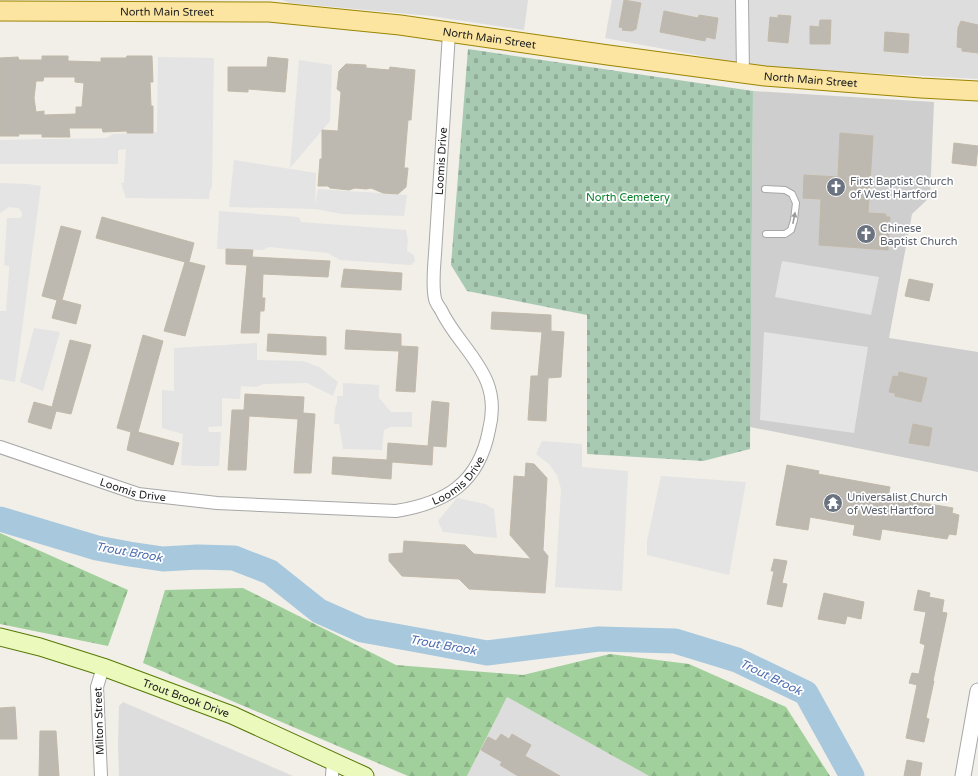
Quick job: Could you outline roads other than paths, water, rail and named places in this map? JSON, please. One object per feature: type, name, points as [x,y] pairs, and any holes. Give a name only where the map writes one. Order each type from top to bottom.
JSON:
[{"type":"main road","name":"North Main Street","points":[[0,11],[269,6],[743,74],[978,91]]},
{"type":"main road","name":"Trout Brook Drive","points":[[0,637],[65,654],[232,715],[333,768],[365,776]]},
{"type":"street","points":[[742,0],[743,74]]},
{"type":"street","name":"Loomis Drive","points":[[0,448],[138,494],[217,503],[396,512],[416,508],[435,501],[449,494],[462,483],[476,467],[487,441],[491,420],[491,398],[487,383],[478,364],[445,319],[435,300],[435,254],[449,33]]},
{"type":"street","name":"Milton Street","points":[[101,776],[97,687],[103,667]]},
{"type":"street","points":[[963,776],[978,693]]},
{"type":"lane","points":[[765,189],[785,190],[792,194],[796,203],[791,230],[785,234],[766,234]]},
{"type":"waterway","name":"Trout Brook","points":[[0,519],[97,548],[129,554],[163,559],[198,557],[234,558],[270,572],[319,611],[362,630],[487,653],[599,639],[675,641],[737,660],[806,693],[852,776]]},
{"type":"place","name":"First Baptist Church of West Hartford","points":[[836,187]]},
{"type":"place","name":"Chinese Baptist Church","points":[[866,234]]},
{"type":"place","name":"Universalist Church of West Hartford","points":[[833,503]]},
{"type":"park label","name":"North Cemetery","points":[[628,197]]}]
